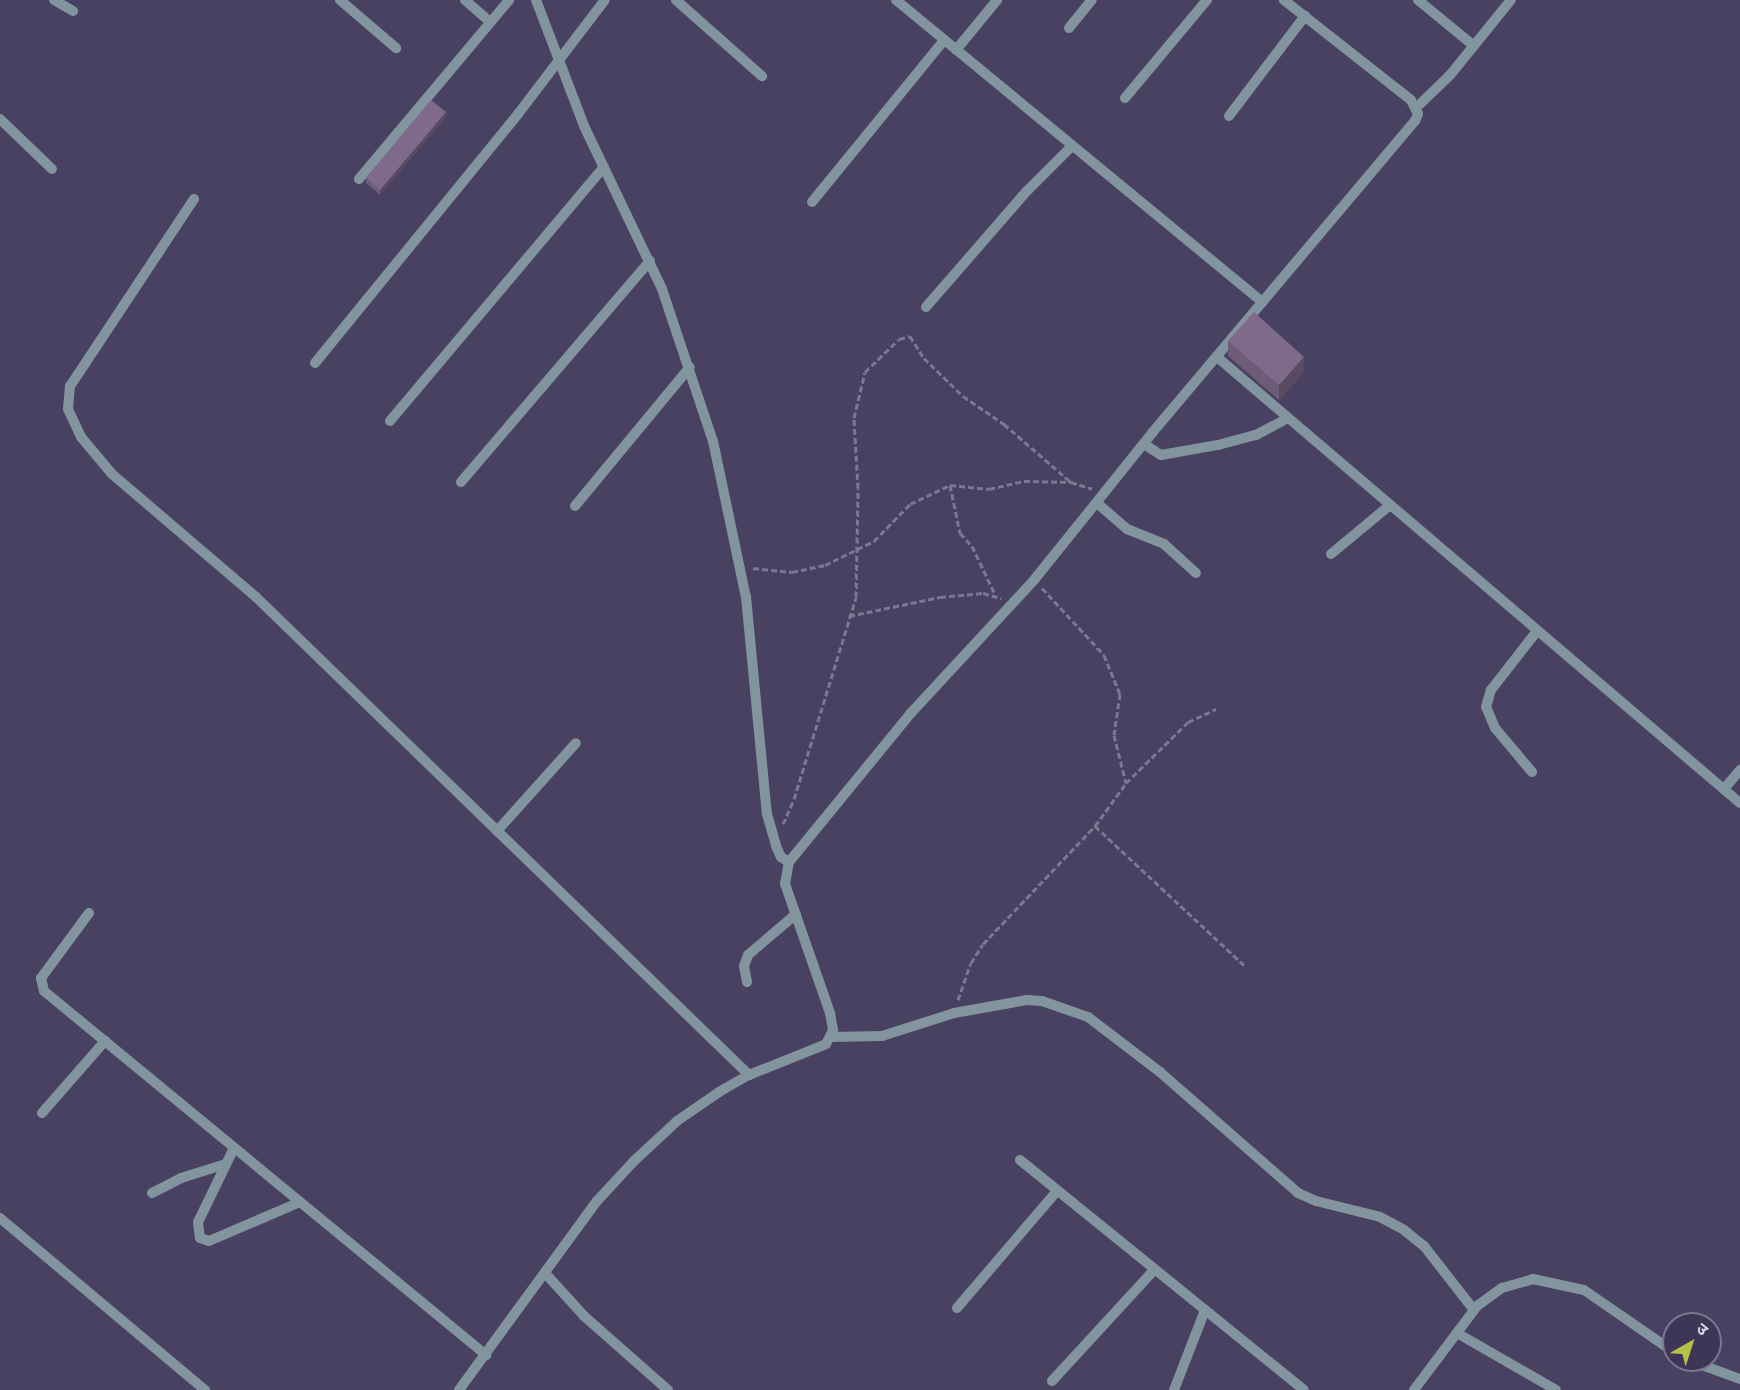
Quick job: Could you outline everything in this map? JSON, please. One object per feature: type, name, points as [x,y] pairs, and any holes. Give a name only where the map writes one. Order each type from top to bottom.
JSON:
[{"type":"street","points":[[54,0],[73,11]]},
{"type":"street","points":[[340,0],[396,48]]},
{"type":"street","points":[[465,0],[490,22]]},
{"type":"street","points":[[359,179],[509,0]]},
{"type":"street","points":[[536,0],[558,62],[604,167],[650,261],[690,367],[713,441],[740,566],[749,622],[767,813],[776,846],[782,857],[789,862]]},
{"type":"street","points":[[315,363],[558,62],[605,0]]},
{"type":"street","points":[[676,0],[762,76]]},
{"type":"street","points":[[896,0],[1262,302]]},
{"type":"street","points":[[956,50],[997,0]]},
{"type":"street","points":[[1069,28],[1092,0]]},
{"type":"street","points":[[1125,98],[1208,0]]},
{"type":"street","points":[[1284,0],[1417,107]]},
{"type":"street","points":[[1418,0],[1474,46]]},
{"type":"street","points":[[831,1037],[830,1012],[785,884],[789,862],[911,713],[1011,602],[1034,580],[1262,302],[1402,138],[1415,121],[1417,107],[1474,46],[1511,0]]},
{"type":"street","points":[[1229,116],[1305,16]]},
{"type":"street","points":[[812,202],[944,39]]},
{"type":"street","points":[[0,119],[52,169]]},
{"type":"street","points":[[926,308],[1027,191],[1072,146]]},
{"type":"street","points":[[390,421],[604,167]]},
{"type":"street","points":[[194,200],[70,386],[67,398],[72,418],[81,437],[112,474],[256,597],[749,1075]]},
{"type":"street","points":[[461,482],[650,261]]},
{"type":"street","points":[[1217,357],[1740,803]]},
{"type":"street","points":[[575,506],[690,367]]},
{"type":"street","points":[[1144,444],[1161,454],[1197,449],[1256,435],[1288,418]]},
{"type":"street","points":[[1098,503],[1127,529],[1164,544],[1196,573]]},
{"type":"street","points":[[1331,554],[1390,505]]},
{"type":"street","points":[[1532,772],[1495,728],[1486,707],[1491,690],[1537,631]]},
{"type":"street","points":[[497,831],[576,743]]},
{"type":"street","points":[[1724,789],[1740,770]]},
{"type":"street","points":[[89,913],[40,982],[44,991],[486,1355]]},
{"type":"street","points":[[747,982],[744,966],[748,955],[796,914]]},
{"type":"street","points":[[459,1390],[597,1201],[634,1161],[677,1121],[749,1075],[819,1048],[831,1037],[882,1036],[954,1013],[1027,1000],[1042,1001],[1088,1017],[1160,1072],[1298,1192],[1316,1201],[1380,1217],[1404,1230],[1424,1246],[1474,1310]]},
{"type":"street","points":[[42,1113],[105,1041]]},
{"type":"street","points":[[234,1148],[198,1222],[198,1235],[204,1240],[300,1202]]},
{"type":"street","points":[[1020,1160],[1304,1390]]},
{"type":"street","points":[[152,1193],[181,1178],[226,1164]]},
{"type":"street","points":[[957,1308],[1057,1191]]},
{"type":"street","points":[[0,1218],[205,1390]]},
{"type":"street","points":[[1052,1381],[1153,1270]]},
{"type":"street","points":[[545,1273],[584,1316],[668,1390]]},
{"type":"street","points":[[1420,1388],[1474,1310],[1488,1297],[1515,1282],[1533,1279],[1561,1283],[1604,1301],[1662,1343]]},
{"type":"street","points":[[1174,1390],[1205,1310]]},
{"type":"street","points":[[1457,1333],[1556,1390]]},
{"type":"street","points":[[1721,1372],[1740,1379]]},
{"type":"path","points":[[776,846],[795,799],[856,597],[859,550],[856,398],[865,372],[904,336],[917,343],[924,358],[963,396],[1004,424],[1071,482]]},
{"type":"path","points":[[740,566],[808,570],[859,550],[874,541],[910,504],[950,485],[989,489],[1024,481],[1071,482],[1106,493]]},
{"type":"path","points":[[950,485],[960,532],[972,546],[995,594]]},
{"type":"path","points":[[1034,580],[1104,655],[1120,694],[1114,735],[1126,783]]},
{"type":"path","points":[[849,615],[940,597],[995,594],[1011,602]]},
{"type":"path","points":[[954,1013],[970,963],[984,944],[1095,826],[1126,783],[1181,727],[1216,709]]},
{"type":"path","points":[[1095,826],[1245,966]]},
{"type":"building","points":[[431,100],[446,112],[380,190],[366,178]]},
{"type":"building","points":[[1254,312],[1304,357],[1279,385],[1228,341]]}]
